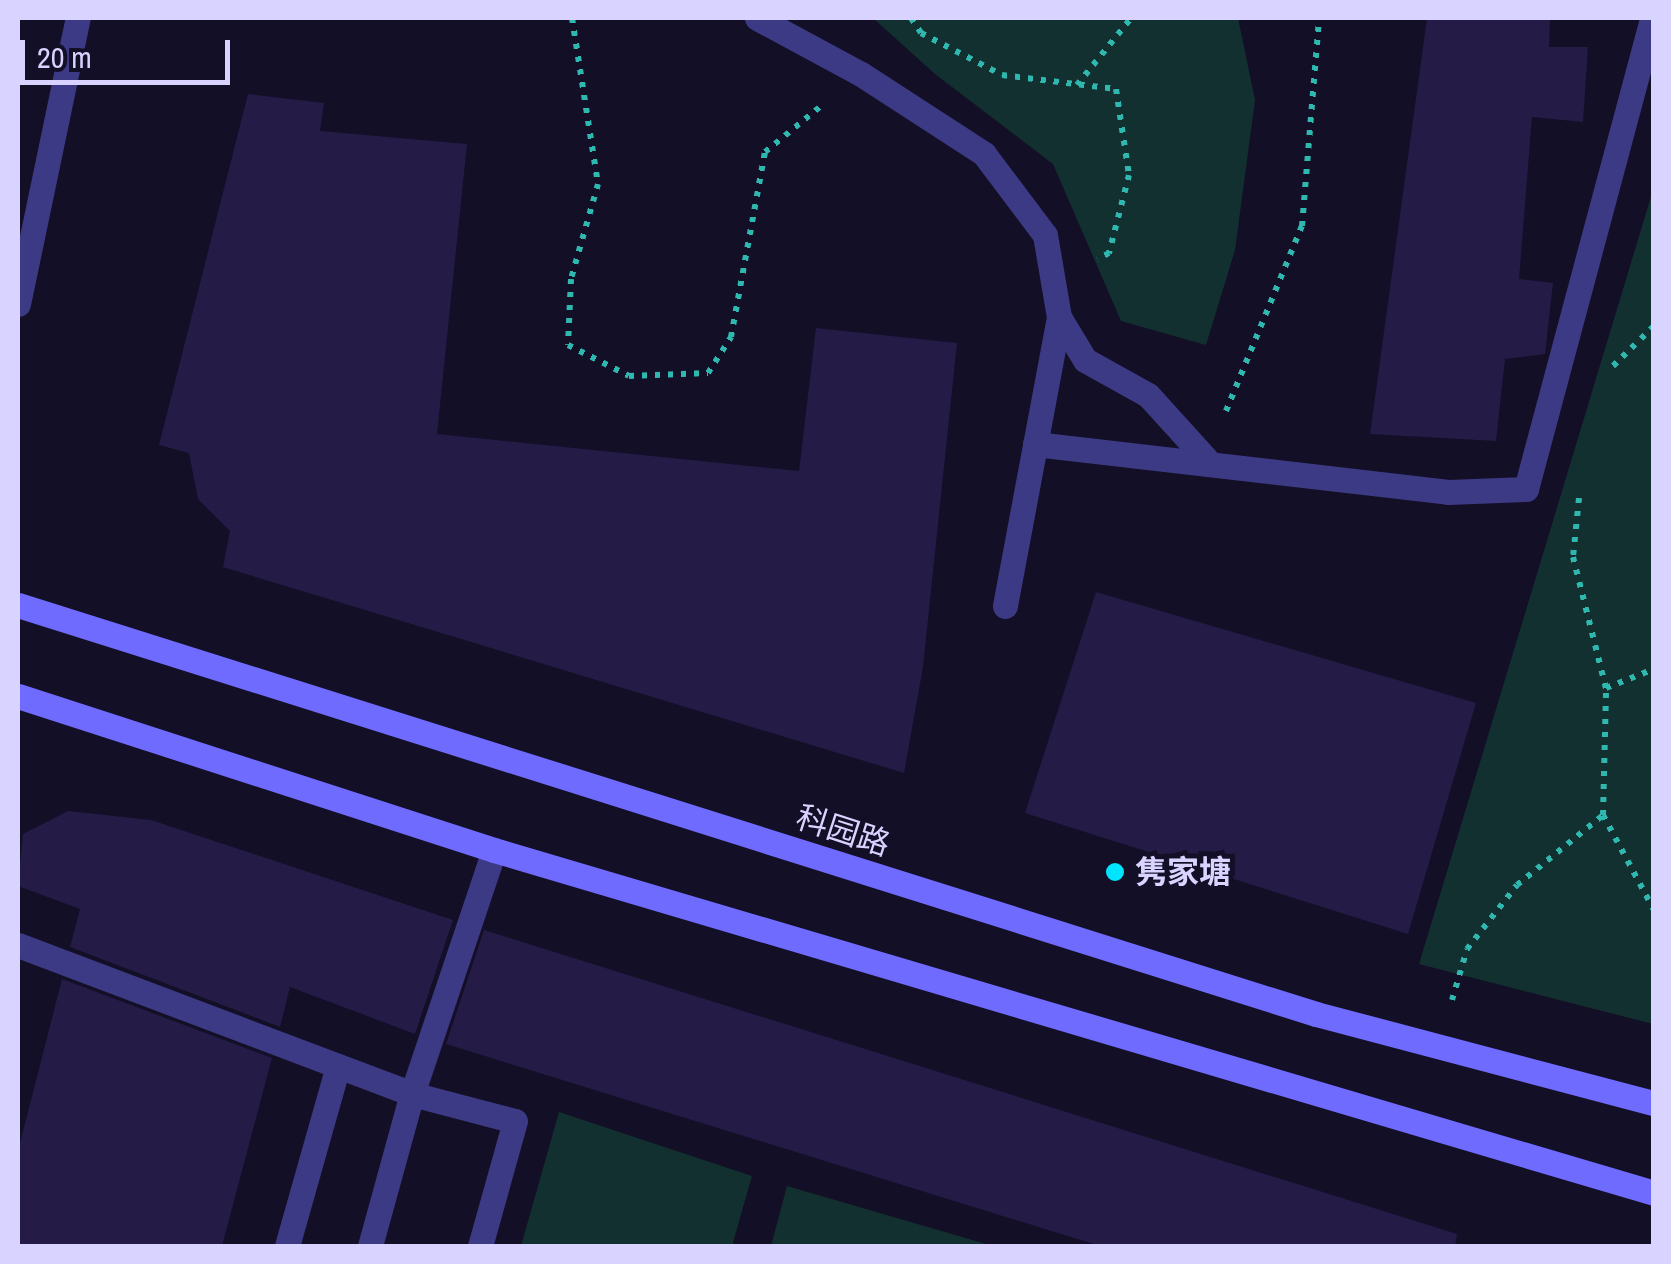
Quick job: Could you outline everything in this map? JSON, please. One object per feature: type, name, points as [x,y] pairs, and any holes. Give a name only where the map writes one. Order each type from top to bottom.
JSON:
[{"type":"street","points":[[18,304],[78,18]]},
{"type":"street","points":[[757,18],[861,74],[984,154],[1045,235],[1059,317],[1006,606]]},
{"type":"street","points":[[1035,444],[1206,460],[1448,492],[1526,489],[1652,18]]},
{"type":"street","points":[[1059,317],[1086,360],[1148,395],[1206,460]]},
{"type":"street","name":"科园路","points":[[18,605],[1316,1014],[1654,1103]]},
{"type":"street","points":[[18,696],[494,850],[1654,1193]]},
{"type":"street","points":[[370,1246],[412,1094],[494,850]]},
{"type":"street","points":[[18,945],[412,1094],[515,1121],[480,1246]]},
{"type":"street","points":[[286,1246],[338,1066]]},
{"type":"path","points":[[572,18],[598,184],[571,279],[568,345],[628,376],[708,373],[731,336],[764,152],[861,74]]},
{"type":"path","points":[[912,18],[921,33],[1002,74],[1116,89],[1129,176],[1108,254],[1053,283]]},
{"type":"path","points":[[1077,84],[1131,18]]},
{"type":"path","points":[[1206,460],[1302,226],[1320,18]]},
{"type":"path","points":[[1606,385],[1611,367],[1654,326]]},
{"type":"path","points":[[1580,490],[1573,556],[1606,688],[1603,814],[1654,910]]},
{"type":"path","points":[[1606,688],[1654,669]]},
{"type":"path","points":[[1439,1044],[1467,949],[1516,885],[1603,814]]},
{"type":"green space","points":[[873,18],[1238,18],[1255,100],[1235,250],[1206,345],[1121,321],[1053,164],[935,74]]},
{"type":"green space","points":[[1653,190],[1653,1024],[1419,964]]},
{"type":"green space","points":[[559,1112],[752,1176],[732,1246],[521,1246]]},
{"type":"green space","points":[[787,1186],[993,1246],[771,1246]]},
{"type":"building","points":[[1427,18],[1550,18],[1549,47],[1588,47],[1583,122],[1532,117],[1519,279],[1553,283],[1545,354],[1505,359],[1496,441],[1370,434]]},
{"type":"building","points":[[248,94],[324,103],[320,131],[467,144],[437,434],[799,471],[816,328],[957,343],[923,667],[904,773],[223,567],[230,531],[198,499],[189,453],[159,445]]},
{"type":"building","points":[[1096,592],[1476,703],[1408,934],[1025,813]]},
{"type":"building","points":[[68,811],[151,820],[453,920],[415,1034],[290,987],[280,1027],[70,947],[80,909],[18,886],[23,834]]},
{"type":"building","points":[[484,930],[1457,1234],[1455,1246],[1100,1246],[446,1044]]},
{"type":"building","points":[[62,979],[272,1058],[222,1246],[18,1246],[18,1151]]},
{"type":"place","name":"隽家塘","points":[[1115,872]]}]
